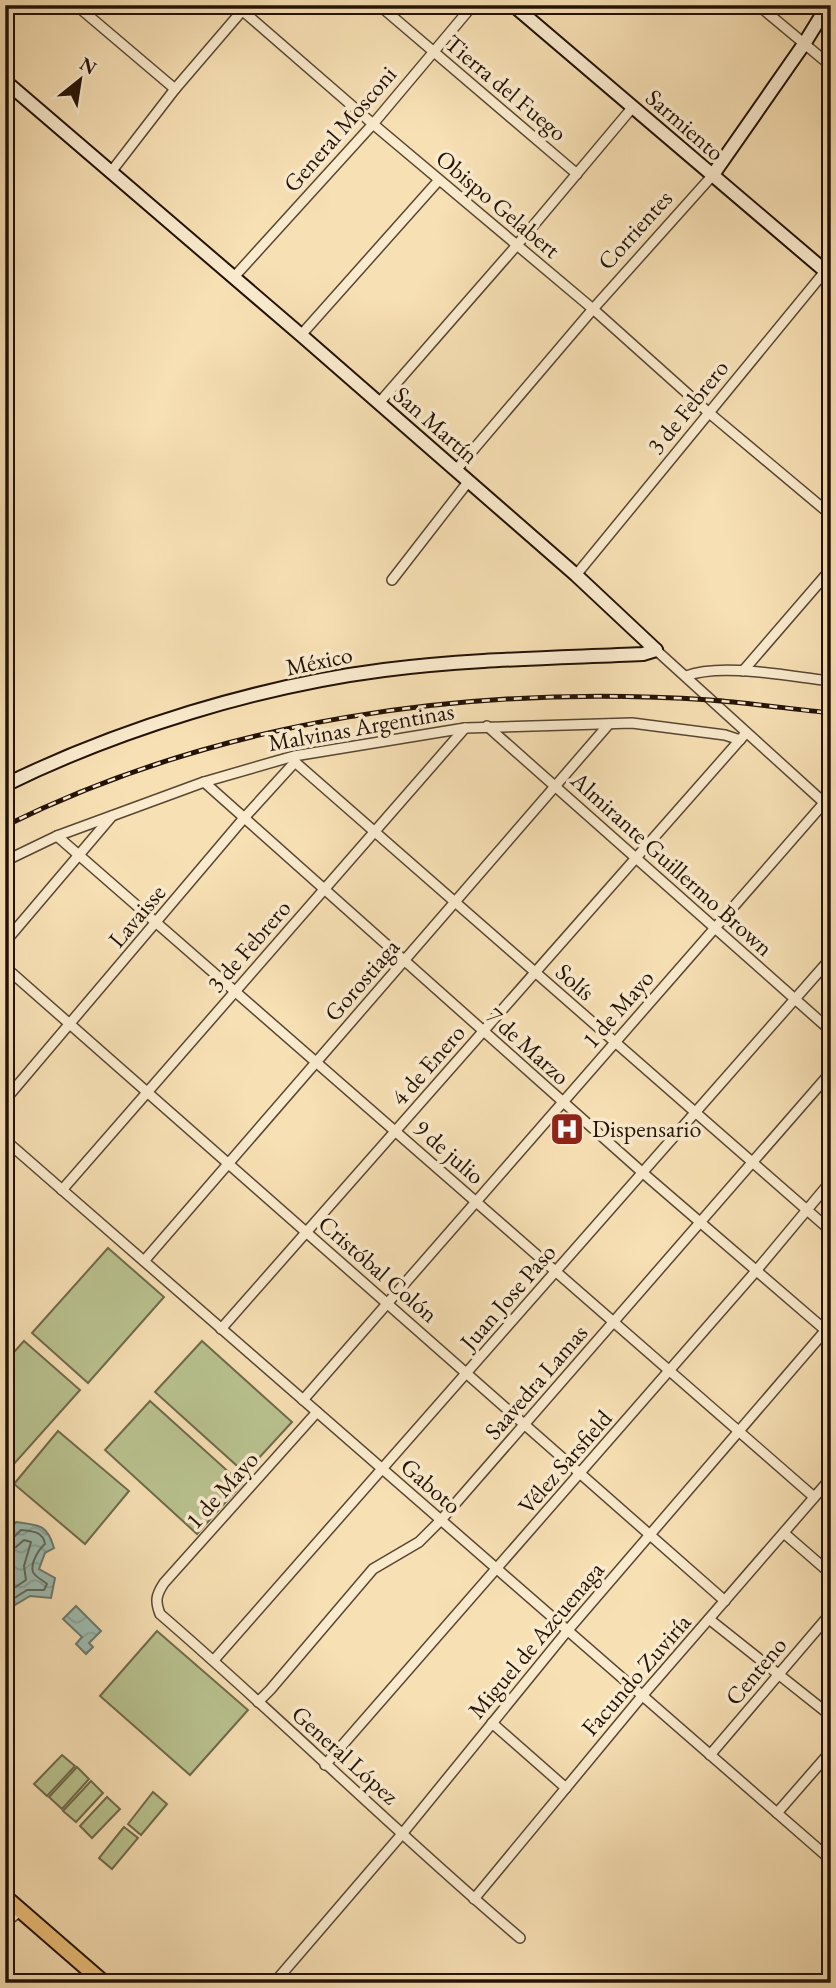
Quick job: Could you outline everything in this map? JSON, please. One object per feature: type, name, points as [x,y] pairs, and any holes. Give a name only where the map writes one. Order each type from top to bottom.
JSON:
[{"type":"main road","points":[[5,1896],[104,1983]]},
{"type":"street","points":[[76,5],[175,89]]},
{"type":"street","name":"Tierra del Fuego","points":[[379,5],[577,174]]},
{"type":"street","name":"General Mosconi","points":[[234,278],[373,124],[473,5]]},
{"type":"street","name":"Sarmiento","points":[[513,5],[712,176],[829,270]]},
{"type":"street","points":[[758,5],[831,66]]},
{"type":"street","name":"Corrientes","points":[[456,470],[593,309],[712,176],[828,5]]},
{"type":"street","points":[[111,172],[242,7]]},
{"type":"street","name":"Obispo Gelabert","points":[[242,7],[373,124],[593,309],[708,412],[831,515]]},
{"type":"street","name":"San Martín","points":[[5,81],[301,334],[576,575],[685,676],[743,736],[827,806]]},
{"type":"street","points":[[379,403],[632,108]]},
{"type":"street","points":[[301,334],[439,180]]},
{"type":"street","name":"3 de Febrero","points":[[576,575],[708,412],[829,270]]},
{"type":"street","points":[[392,580],[468,482]]},
{"type":"street","points":[[743,671],[831,569]]},
{"type":"street","name":"México","points":[[5,785],[135,732],[227,702],[343,676],[457,663],[643,654],[656,650]]},
{"type":"street","points":[[685,676],[698,671],[743,671],[831,681]]},
{"type":"street","name":"Malvinas Argentinas","points":[[5,860],[113,814],[204,782],[294,759],[465,727],[632,723],[743,736]]},
{"type":"street","name":"Gorostiaga","points":[[144,1261],[609,724]]},
{"type":"street","name":"Almirante Guillermo Brown","points":[[488,726],[831,1031]]},
{"type":"street","name":"3 de Febrero","points":[[62,1190],[465,727]]},
{"type":"street","name":"4 de Enero","points":[[221,1329],[743,736]]},
{"type":"street","name":"Lavaisse","points":[[5,1100],[294,759]]},
{"type":"street","name":"Solís","points":[[294,759],[375,833],[831,1231]]},
{"type":"street","name":"7 de Marzo","points":[[204,782],[562,1102],[756,1271],[829,1330]]},
{"type":"street","name":"1 de Mayo","points":[[303,1400],[475,1200],[715,928],[827,806]]},
{"type":"street","points":[[5,942],[113,814]]},
{"type":"street","name":"9 de julio","points":[[57,836],[814,1497]]},
{"type":"street","name":"Juan Jose Paso","points":[[214,1660],[831,958]]},
{"type":"street","name":"Cristóbal Colón","points":[[5,967],[725,1601]]},
{"type":"street","name":"Saavedra Lamas","points":[[258,1702],[373,1569],[419,1542],[441,1520],[831,1072]]},
{"type":"street","name":"Gaboto","points":[[5,1140],[831,1860]]},
{"type":"street","name":"Vélez Sarsfield","points":[[325,1765],[756,1271],[831,1181]]},
{"type":"street","name":"Miguel de Azcuenaga","points":[[274,1983],[402,1833],[568,1630],[829,1330]]},
{"type":"street","name":"1 de Mayo","points":[[157,1594],[317,1412]]},
{"type":"street","name":"Facundo Zuviría","points":[[474,1899],[642,1696],[831,1478]]},
{"type":"street","points":[[785,1534],[831,1574]]},
{"type":"street","name":"General López","points":[[157,1594],[156,1603],[160,1614],[520,1938]]},
{"type":"street","name":"Centeno","points":[[710,1755],[831,1613]]},
{"type":"street","points":[[709,1619],[831,1716]]},
{"type":"street","points":[[492,1723],[566,1788]]},
{"type":"street","points":[[776,1813],[831,1751]]},
{"type":"street","points":[[5,1923],[21,1910]]},
{"type":"green space","points":[[108,1248],[164,1297],[88,1383],[32,1333]]},
{"type":"green space","points":[[24,1341],[80,1390],[5,1474],[5,1362]]},
{"type":"green space","points":[[202,1341],[292,1422],[245,1473],[155,1392]]},
{"type":"green space","points":[[150,1401],[242,1484],[197,1534],[105,1450]]},
{"type":"green space","points":[[58,1431],[129,1491],[85,1544],[14,1484]]},
{"type":"green space","points":[[157,1631],[248,1710],[190,1775],[100,1696]]},
{"type":"green space","points":[[62,1755],[75,1766],[47,1796],[34,1784]]},
{"type":"green space","points":[[77,1767],[89,1779],[62,1809],[49,1797]]},
{"type":"green space","points":[[91,1781],[103,1793],[76,1822],[63,1811]]},
{"type":"green space","points":[[153,1792],[167,1804],[141,1835],[128,1824]]},
{"type":"green space","points":[[107,1797],[120,1809],[92,1838],[80,1826]]},
{"type":"green space","points":[[124,1827],[138,1838],[112,1869],[99,1858]]},
{"type":"water","points":[[16,1522],[36,1525],[48,1534],[54,1548],[45,1553],[39,1569],[55,1578],[51,1598],[30,1596],[5,1611],[5,1537]]},
{"type":"water","points":[[76,1606],[101,1631],[89,1643],[93,1647],[86,1654],[76,1644],[82,1637],[63,1619]]},
{"type":"railway","points":[[5,826],[88,789],[173,759],[260,735],[349,717],[439,705],[529,698],[620,696],[710,700],[831,713]]},
{"type":"place","name":"Dispensario","points":[[567,1129]]}]
